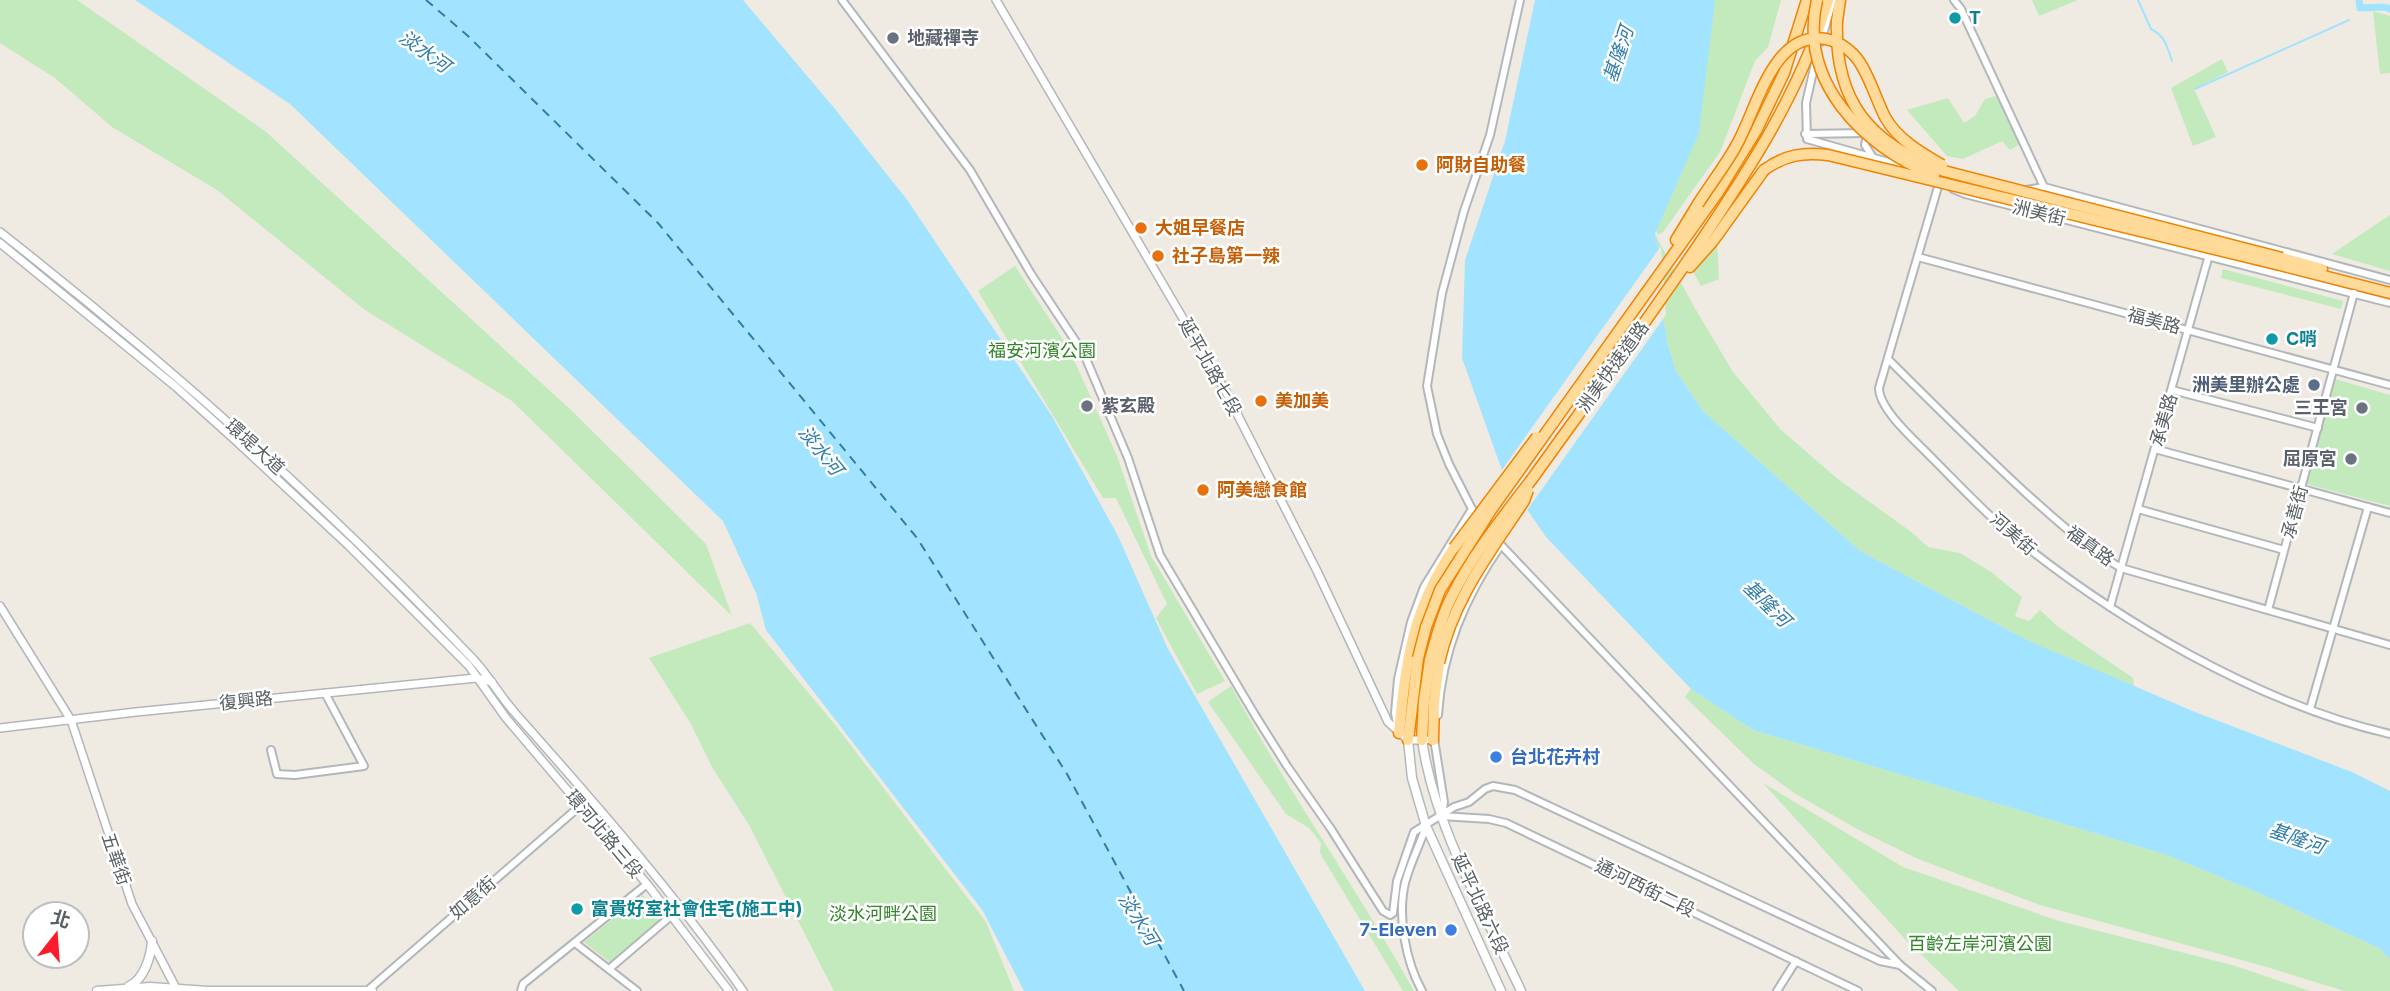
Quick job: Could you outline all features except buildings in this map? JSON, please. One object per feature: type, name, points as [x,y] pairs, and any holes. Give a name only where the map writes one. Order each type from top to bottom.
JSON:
[{"type":"highway","name":"洲美快速道路","points":[[1408,740],[1413,657],[1440,590],[1491,510],[1719,191],[1756,131],[1784,72],[1807,0]]},
{"type":"highway","points":[[1817,0],[1813,18],[1815,49],[1830,90],[1854,124],[1882,147],[1916,168],[2390,288]]},
{"type":"highway","name":"洲美快速道路","points":[[1428,740],[1434,702],[1435,662],[1464,592],[1524,501],[1532,480],[1666,293],[1749,170],[1775,127],[1798,79],[1828,0]]},
{"type":"highway","points":[[1840,0],[1837,59],[1842,79],[1861,115],[1870,127],[1899,151],[1959,180]]},
{"type":"highway","points":[[1631,313],[1736,146],[1775,65],[1786,51],[1797,43],[1819,38],[1844,46],[1861,65],[1893,130],[1959,180]]},
{"type":"highway","points":[[1666,293],[1713,241],[1764,170],[1787,156],[1799,153],[1828,155],[1959,180]]},
{"type":"highway","points":[[2281,261],[2390,293]]},
{"type":"highway","points":[[1399,733],[1413,657]]},
{"type":"main road","points":[[1408,740],[1412,778],[1426,826]]},
{"type":"main road","points":[[1428,740],[1427,775],[1441,816]]},
{"type":"main road","name":"延平北路六段","points":[[1441,816],[1521,991]]},
{"type":"main road","name":"延平北路六段","points":[[1426,826],[1501,991]]},
{"type":"main road","points":[[122,988],[135,983],[139,977],[151,952],[152,941]]},
{"type":"main road","points":[[97,991],[122,988],[369,991]]},
{"type":"street","points":[[842,0],[970,170],[1031,274],[1084,354],[1128,458],[1160,555],[1280,755],[1387,914],[1393,912],[1397,881],[1414,832],[1493,786],[1515,790],[1881,961],[1900,965]]},
{"type":"street","name":"延平北路七段","points":[[996,0],[1225,390],[1317,571],[1384,714],[1408,740]]},
{"type":"street","points":[[1520,0],[1490,135],[1464,211],[1442,293],[1427,386],[1442,449],[1472,509],[1501,545],[1900,965],[1932,991]]},
{"type":"street","points":[[1805,134],[1806,103],[1811,78],[1833,0]]},
{"type":"street","name":"洲美街","points":[[1954,0],[1961,9],[2044,187]]},
{"type":"street","points":[[1874,133],[1869,135],[1865,145],[1874,158]]},
{"type":"street","name":"洲美街","points":[[2390,280],[2044,187],[2012,191],[1968,180],[1944,167],[1906,138],[1874,133],[1805,134],[1812,142],[1924,172],[1965,194],[2390,303]]},
{"type":"street","name":"河美街","points":[[1944,167],[1888,359],[1879,396],[1883,404],[1908,434],[2006,530],[2060,573],[2110,607],[2203,661],[2255,687],[2367,729],[2390,734]]},
{"type":"street","name":"環堤大道","points":[[0,232],[67,285],[379,564],[475,661],[492,682]]},
{"type":"street","name":"承美路","points":[[2110,607],[2216,232]]},
{"type":"street","name":"環堤大道","points":[[0,243],[179,384]]},
{"type":"street","name":"福美路","points":[[1918,257],[2390,385]]},
{"type":"street","name":"承善街","points":[[2268,610],[2354,293]]},
{"type":"street","name":"福真路","points":[[1888,359],[2054,519],[2121,568],[2390,645]]},
{"type":"street","points":[[2172,390],[2318,428]]},
{"type":"street","name":"環堤大道","points":[[237,437],[392,588],[469,666],[476,678]]},
{"type":"street","points":[[2155,450],[2390,513]]},
{"type":"street","points":[[2310,709],[2368,507]]},
{"type":"street","points":[[1399,733],[1395,713],[1398,679],[1411,622],[1424,587],[1472,509]]},
{"type":"street","points":[[2138,509],[2284,550]]},
{"type":"street","points":[[1408,740],[1428,740],[1438,727],[1440,686],[1452,636],[1471,592],[1501,545]]},
{"type":"street","name":"五華街","points":[[0,606],[71,720],[132,904],[176,989]]},
{"type":"street","name":"復興路","points":[[0,728],[476,678],[492,682]]},
{"type":"street","name":"環河北路三段","points":[[476,678],[506,719],[647,884],[727,990]]},
{"type":"street","name":"環河北路三段","points":[[492,682],[514,712],[656,876],[743,991]]},
{"type":"street","points":[[271,750],[277,774],[295,775],[364,766],[325,693]]},
{"type":"street","points":[[555,777],[565,768]]},
{"type":"street","name":"如意街","points":[[369,991],[580,806]]},
{"type":"street","name":"通河西街二段","points":[[1441,816],[1489,819],[1506,823],[1858,991]]},
{"type":"street","points":[[1422,991],[1409,957],[1402,910],[1404,885],[1426,826]]},
{"type":"street","points":[[521,991],[523,984],[647,884]]},
{"type":"street","points":[[609,969],[671,916]]},
{"type":"street","points":[[575,943],[638,991]]},
{"type":"street","points":[[1777,991],[1796,961]]},
{"type":"green space","points":[[0,0],[77,0],[265,131],[572,411],[706,544],[732,616],[512,401],[365,310],[217,190],[112,127],[55,78],[0,43]]},
{"type":"green space","points":[[1715,0],[1781,0],[1768,47],[1755,61],[1720,152],[1663,232],[1658,235],[1654,227],[1710,32],[1709,15]]},
{"type":"green space","points":[[2032,0],[2078,0],[2039,16]]},
{"type":"green space","points":[[2373,11],[2390,16],[2390,73],[2380,74]]},
{"type":"green space","points":[[2222,59],[2228,72],[2194,89],[2216,137],[2193,146],[2171,88]]},
{"type":"green space","points":[[1997,96],[2020,144],[2010,150],[2002,141],[1963,159],[1947,156],[1907,110],[1948,98],[1964,123],[1975,116],[1985,99]]},
{"type":"green space","points":[[2390,215],[2390,271],[2332,254]]},
{"type":"green space","points":[[1655,234],[1733,372],[1781,430],[1839,480],[1928,547],[1960,553],[1991,572],[2022,597],[2015,616],[2029,621],[2040,610],[2057,626],[2133,678],[2134,687],[2027,640],[1860,551],[1703,411],[1676,371],[1668,345],[1660,302],[1660,252]]},
{"type":"green space","points":[[1717,243],[1719,279],[1701,286],[1691,268]]},
{"type":"green space","name":"福安河濱公園","points":[[1015,266],[1069,349],[1117,456],[1151,556],[1225,681],[1197,694],[1156,618],[1167,604],[1116,498],[1103,498],[978,291]]},
{"type":"green space","points":[[2223,269],[2343,301],[2341,309],[2221,278]]},
{"type":"green space","points":[[2335,379],[2390,395],[2390,506],[2306,484]]},
{"type":"green space","name":"淡水河畔公園","points":[[750,623],[836,726],[986,922],[1014,991],[834,991],[749,825],[712,767],[691,724],[649,658]]},
{"type":"green space","points":[[1231,686],[1414,991],[1403,991],[1320,853],[1321,843],[1309,828],[1286,814],[1208,702]]},
{"type":"green space","points":[[1691,689],[1753,730],[2167,855],[2256,892],[2379,948],[2390,959],[2390,991],[2344,991],[2267,967],[2040,905],[1918,859],[1857,829],[1796,794],[1754,764],[1685,697]]},
{"type":"green space","name":"百齡左岸河濱公園","points":[[1763,783],[1903,867],[2059,921],[2232,965],[2310,991],[1959,991],[1905,939]]},
{"type":"green space","points":[[643,895],[664,919],[612,964],[584,942]]},
{"type":"water","name":"淡水河","points":[[135,0],[743,0],[908,201],[1052,416],[1118,536],[1168,649],[1365,991],[1024,991],[983,911],[766,630],[756,593],[723,521],[290,104]]},
{"type":"water","name":"基隆河","points":[[1535,0],[1715,0],[1699,133],[1655,234],[1660,252],[1660,302],[1668,345],[1676,371],[1703,411],[1860,551],[2027,640],[2195,712],[2352,772],[2390,791],[2390,959],[2379,948],[2167,855],[1753,730],[1691,689],[1546,537],[1504,476],[1462,358],[1465,260],[1505,141]]},
{"type":"pier","points":[[1661,246],[1666,315],[1525,513],[1499,474]]},
{"type":"waterway","points":[[2138,0],[2151,29],[2165,42],[2172,61]]},
{"type":"waterway","points":[[2359,0],[2360,8],[2390,9]]},
{"type":"waterway","points":[[2195,89],[2349,20]]},
{"type":"ferry route","points":[[426,0],[468,36],[658,223],[917,538],[1067,774],[1184,991]]},
{"type":"place","name":"T","points":[[1955,18]]},
{"type":"place","name":"地藏禪寺","points":[[893,38]]},
{"type":"place","name":"阿財自助餐","points":[[1422,165]]},
{"type":"place","name":"大姐早餐店","points":[[1141,228]]},
{"type":"place","name":"社子島第一辣","points":[[1158,256]]},
{"type":"place","name":"C哨","points":[[2272,339]]},
{"type":"place","name":"洲美里辦公處","points":[[2314,385]]},
{"type":"place","name":"美加美","points":[[1261,401]]},
{"type":"place","name":"紫玄殿","points":[[1087,406]]},
{"type":"place","name":"三王宮","points":[[2362,408]]},
{"type":"place","name":"屈原宮","points":[[2351,459]]},
{"type":"place","name":"阿美戀食館","points":[[1203,490]]},
{"type":"place","name":"台北花卉村","points":[[1496,757]]},
{"type":"place","name":"富貴好室社會住宅(施工中)","points":[[577,909]]},
{"type":"place","name":"7-Eleven","points":[[1451,930]]}]
